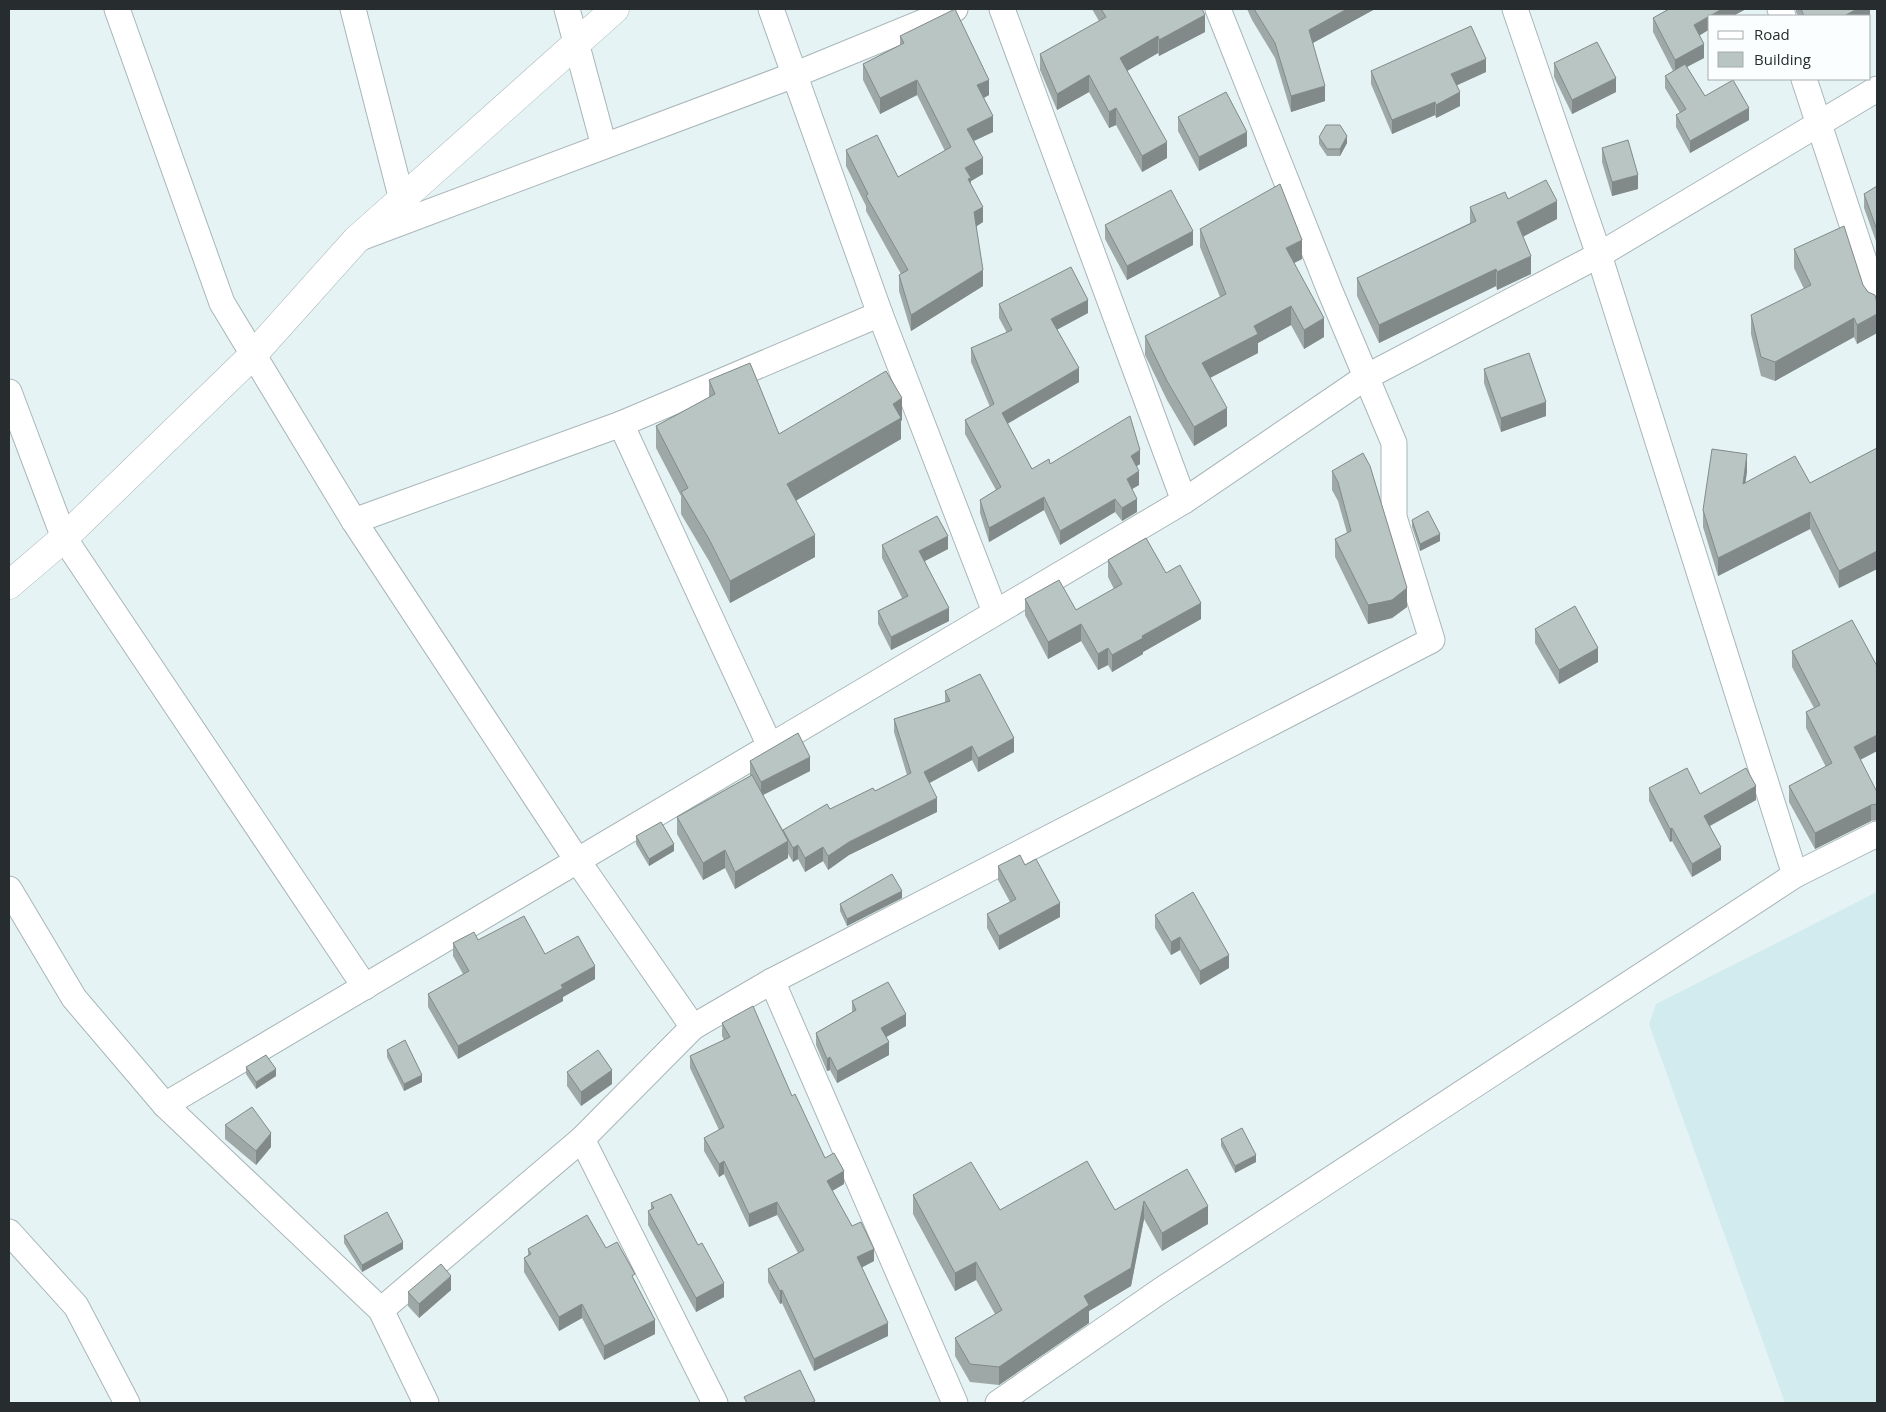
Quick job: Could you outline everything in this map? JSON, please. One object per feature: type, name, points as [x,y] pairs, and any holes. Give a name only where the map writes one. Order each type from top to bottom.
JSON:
[{"type":"street","points":[[117,9],[222,303],[354,521],[577,860],[693,1027]]},
{"type":"street","points":[[353,9],[405,211]]},
{"type":"street","points":[[567,9],[604,146]]},
{"type":"street","points":[[405,211],[576,44],[615,9]]},
{"type":"street","points":[[771,9],[880,314],[995,612]]},
{"type":"street","points":[[9,586],[64,538],[253,354],[356,240],[405,211],[604,146],[794,75],[955,9]]},
{"type":"street","points":[[1002,9],[1184,501]]},
{"type":"street","points":[[381,1310],[582,1139],[693,1027],[772,981],[1432,640],[1394,517],[1394,443],[1218,9]]},
{"type":"street","points":[[1516,9],[1599,255],[1795,875]]},
{"type":"street","points":[[1804,80],[1877,300]]},
{"type":"street","points":[[165,1105],[1184,501],[1366,377],[1599,255],[1877,90]]},
{"type":"street","points":[[354,521],[621,424],[880,314]]},
{"type":"street","points":[[9,392],[64,538],[365,987]]},
{"type":"street","points":[[621,424],[770,746]]},
{"type":"street","points":[[998,1403],[1160,1291],[1795,875],[1877,834]]},
{"type":"street","points":[[13,907],[74,998],[165,1105],[381,1310],[426,1403]]},
{"type":"street","points":[[772,981],[956,1403]]},
{"type":"street","points":[[582,1139],[715,1403]]},
{"type":"street","points":[[9,1232],[76,1306],[127,1403]]},
{"type":"shaded area","points":[[1877,892],[1877,1403],[1785,1403],[1649,1024],[1656,1004]]},
{"type":"building","points":[[955,9],[989,80],[977,85],[993,116],[967,129],[983,158],[965,168],[971,178],[968,179],[983,207],[974,212],[983,270],[911,315],[899,275],[908,270],[866,196],[868,194],[846,150],[877,135],[898,177],[951,147],[917,80],[880,98],[863,64],[904,43],[900,36]]},
{"type":"building","points":[[1101,9],[1202,9],[1205,15],[1159,40],[1158,36],[1120,58],[1167,142],[1142,156],[1116,108],[1109,112],[1089,75],[1057,94],[1040,54],[1106,17]]},
{"type":"building","points":[[1254,9],[1347,9],[1309,30],[1325,86],[1291,96],[1275,43]]},
{"type":"building","points":[[1669,9],[1722,9],[1708,15],[1708,17],[1694,25],[1704,44],[1675,60],[1653,18]]},
{"type":"building","points":[[1801,9],[1857,9],[1846,15],[1804,15]]},
{"type":"building","points":[[1471,26],[1486,59],[1451,74],[1460,92],[1436,105],[1435,102],[1392,120],[1371,71]]},
{"type":"building","points":[[1597,42],[1616,78],[1572,100],[1554,63]]},
{"type":"building","points":[[1685,64],[1705,96],[1733,80],[1749,108],[1690,141],[1676,115],[1686,109],[1665,76]]},
{"type":"building","points":[[1226,92],[1247,132],[1199,157],[1178,117]]},
{"type":"building","points":[[1326,125],[1340,125],[1347,136],[1340,149],[1327,149],[1319,137]]},
{"type":"building","points":[[1628,140],[1638,175],[1612,182],[1602,148]]},
{"type":"building","points":[[1546,180],[1557,201],[1517,222],[1531,256],[1497,272],[1496,269],[1379,325],[1357,278],[1476,221],[1470,207],[1505,192],[1508,199]]},
{"type":"building","points":[[1280,184],[1302,240],[1286,248],[1324,318],[1304,330],[1291,306],[1254,326],[1258,334],[1202,363],[1227,408],[1194,427],[1167,381],[1145,336],[1226,294],[1200,229]]},
{"type":"building","points":[[1877,186],[1877,230],[1864,194]]},
{"type":"building","points":[[1171,190],[1193,231],[1127,266],[1105,225]]},
{"type":"building","points":[[1844,226],[1863,285],[1868,292],[1875,295],[1877,314],[1857,325],[1854,318],[1775,362],[1761,357],[1751,315],[1811,285],[1794,249]]},
{"type":"building","points":[[1071,267],[1088,300],[1051,319],[1079,368],[1002,413],[1032,469],[1049,459],[1050,464],[1130,416],[1140,450],[1131,456],[1139,471],[1127,479],[1137,499],[1122,508],[1115,499],[1060,531],[1044,497],[989,528],[980,500],[1001,487],[965,420],[994,404],[971,348],[1012,330],[999,304]]},
{"type":"building","points":[[1529,353],[1546,402],[1501,418],[1484,369]]},
{"type":"building","points":[[750,363],[779,434],[886,371],[902,398],[893,404],[901,418],[787,484],[815,535],[730,581],[709,539],[681,492],[688,488],[656,426],[715,394],[709,380]]},
{"type":"building","points":[[1877,448],[1877,551],[1839,571],[1810,512],[1718,558],[1703,510],[1712,449],[1747,454],[1743,484],[1795,456],[1810,483]]},
{"type":"building","points":[[1363,453],[1370,466],[1407,588],[1392,600],[1368,605],[1335,539],[1351,531],[1338,482],[1332,471]]},
{"type":"building","points":[[1428,511],[1440,534],[1420,544],[1412,520]]},
{"type":"building","points":[[937,516],[948,536],[919,551],[949,608],[891,637],[878,611],[908,596],[882,545]]},
{"type":"building","points":[[1146,538],[1166,573],[1180,565],[1201,603],[1112,655],[1108,648],[1098,654],[1081,624],[1048,642],[1025,599],[1059,580],[1076,610],[1122,584],[1108,560]]},
{"type":"building","points":[[1575,606],[1598,648],[1559,670],[1535,629]]},
{"type":"building","points":[[1852,620],[1877,666],[1877,735],[1854,747],[1877,792],[1877,804],[1871,805],[1815,833],[1789,786],[1832,763],[1806,712],[1820,705],[1792,651]]},
{"type":"building","points":[[980,674],[1014,738],[978,758],[972,746],[924,772],[937,798],[849,842],[828,856],[823,847],[805,858],[798,845],[793,848],[783,830],[827,804],[830,809],[873,788],[875,791],[911,773],[894,719],[950,701],[945,691]]},
{"type":"building","points":[[798,733],[810,757],[761,782],[750,761]]},
{"type":"building","points":[[1687,768],[1700,794],[1746,768],[1756,786],[1704,816],[1721,847],[1692,864],[1672,828],[1670,829],[1649,788]]},
{"type":"building","points":[[752,775],[788,841],[735,872],[725,850],[703,863],[677,817]]},
{"type":"building","points":[[661,822],[674,844],[649,859],[636,836]]},
{"type":"building","points":[[1020,855],[1025,865],[1036,859],[1060,903],[999,936],[987,914],[1016,899],[998,866]]},
{"type":"building","points":[[892,874],[902,891],[847,919],[840,904]]},
{"type":"building","points":[[1193,892],[1229,955],[1200,971],[1180,937],[1171,942],[1155,915]]},
{"type":"building","points":[[524,916],[545,954],[578,936],[595,966],[561,985],[563,988],[458,1046],[428,994],[469,971],[453,943],[474,932],[478,940]]},
{"type":"building","points":[[888,982],[906,1014],[881,1028],[889,1042],[837,1071],[830,1057],[827,1059],[816,1033],[856,1010],[852,1001]]},
{"type":"building","points":[[753,1006],[792,1096],[795,1094],[825,1158],[834,1153],[844,1171],[827,1181],[852,1226],[861,1222],[874,1249],[857,1257],[888,1323],[814,1359],[782,1290],[780,1291],[768,1269],[804,1250],[777,1202],[749,1214],[724,1161],[719,1164],[704,1138],[724,1127],[690,1056],[730,1037],[722,1023]]},
{"type":"building","points":[[405,1040],[422,1075],[404,1084],[387,1050]]},
{"type":"building","points":[[598,1050],[612,1070],[581,1092],[567,1072]]},
{"type":"building","points":[[266,1055],[276,1069],[256,1082],[246,1067]]},
{"type":"building","points":[[252,1107],[271,1133],[256,1151],[225,1125]]},
{"type":"building","points":[[1242,1128],[1256,1155],[1235,1166],[1221,1139]]},
{"type":"building","points":[[1087,1161],[1115,1210],[1187,1169],[1208,1206],[1162,1233],[1144,1201],[1131,1268],[1084,1296],[1089,1305],[999,1367],[970,1364],[955,1338],[1002,1310],[976,1262],[955,1273],[913,1195],[971,1162],[1000,1210]]},
{"type":"building","points":[[671,1194],[698,1245],[702,1243],[724,1283],[696,1298],[648,1211],[654,1208],[651,1203]]},
{"type":"building","points":[[387,1212],[403,1242],[362,1265],[344,1236]]},
{"type":"building","points":[[587,1215],[606,1248],[617,1242],[635,1274],[632,1276],[655,1320],[604,1346],[582,1304],[559,1317],[524,1258],[531,1254],[528,1249]]},
{"type":"building","points":[[441,1264],[451,1276],[419,1304],[408,1292]]},
{"type":"building","points":[[800,1370],[815,1401],[811,1403],[747,1403],[744,1397]]}]
